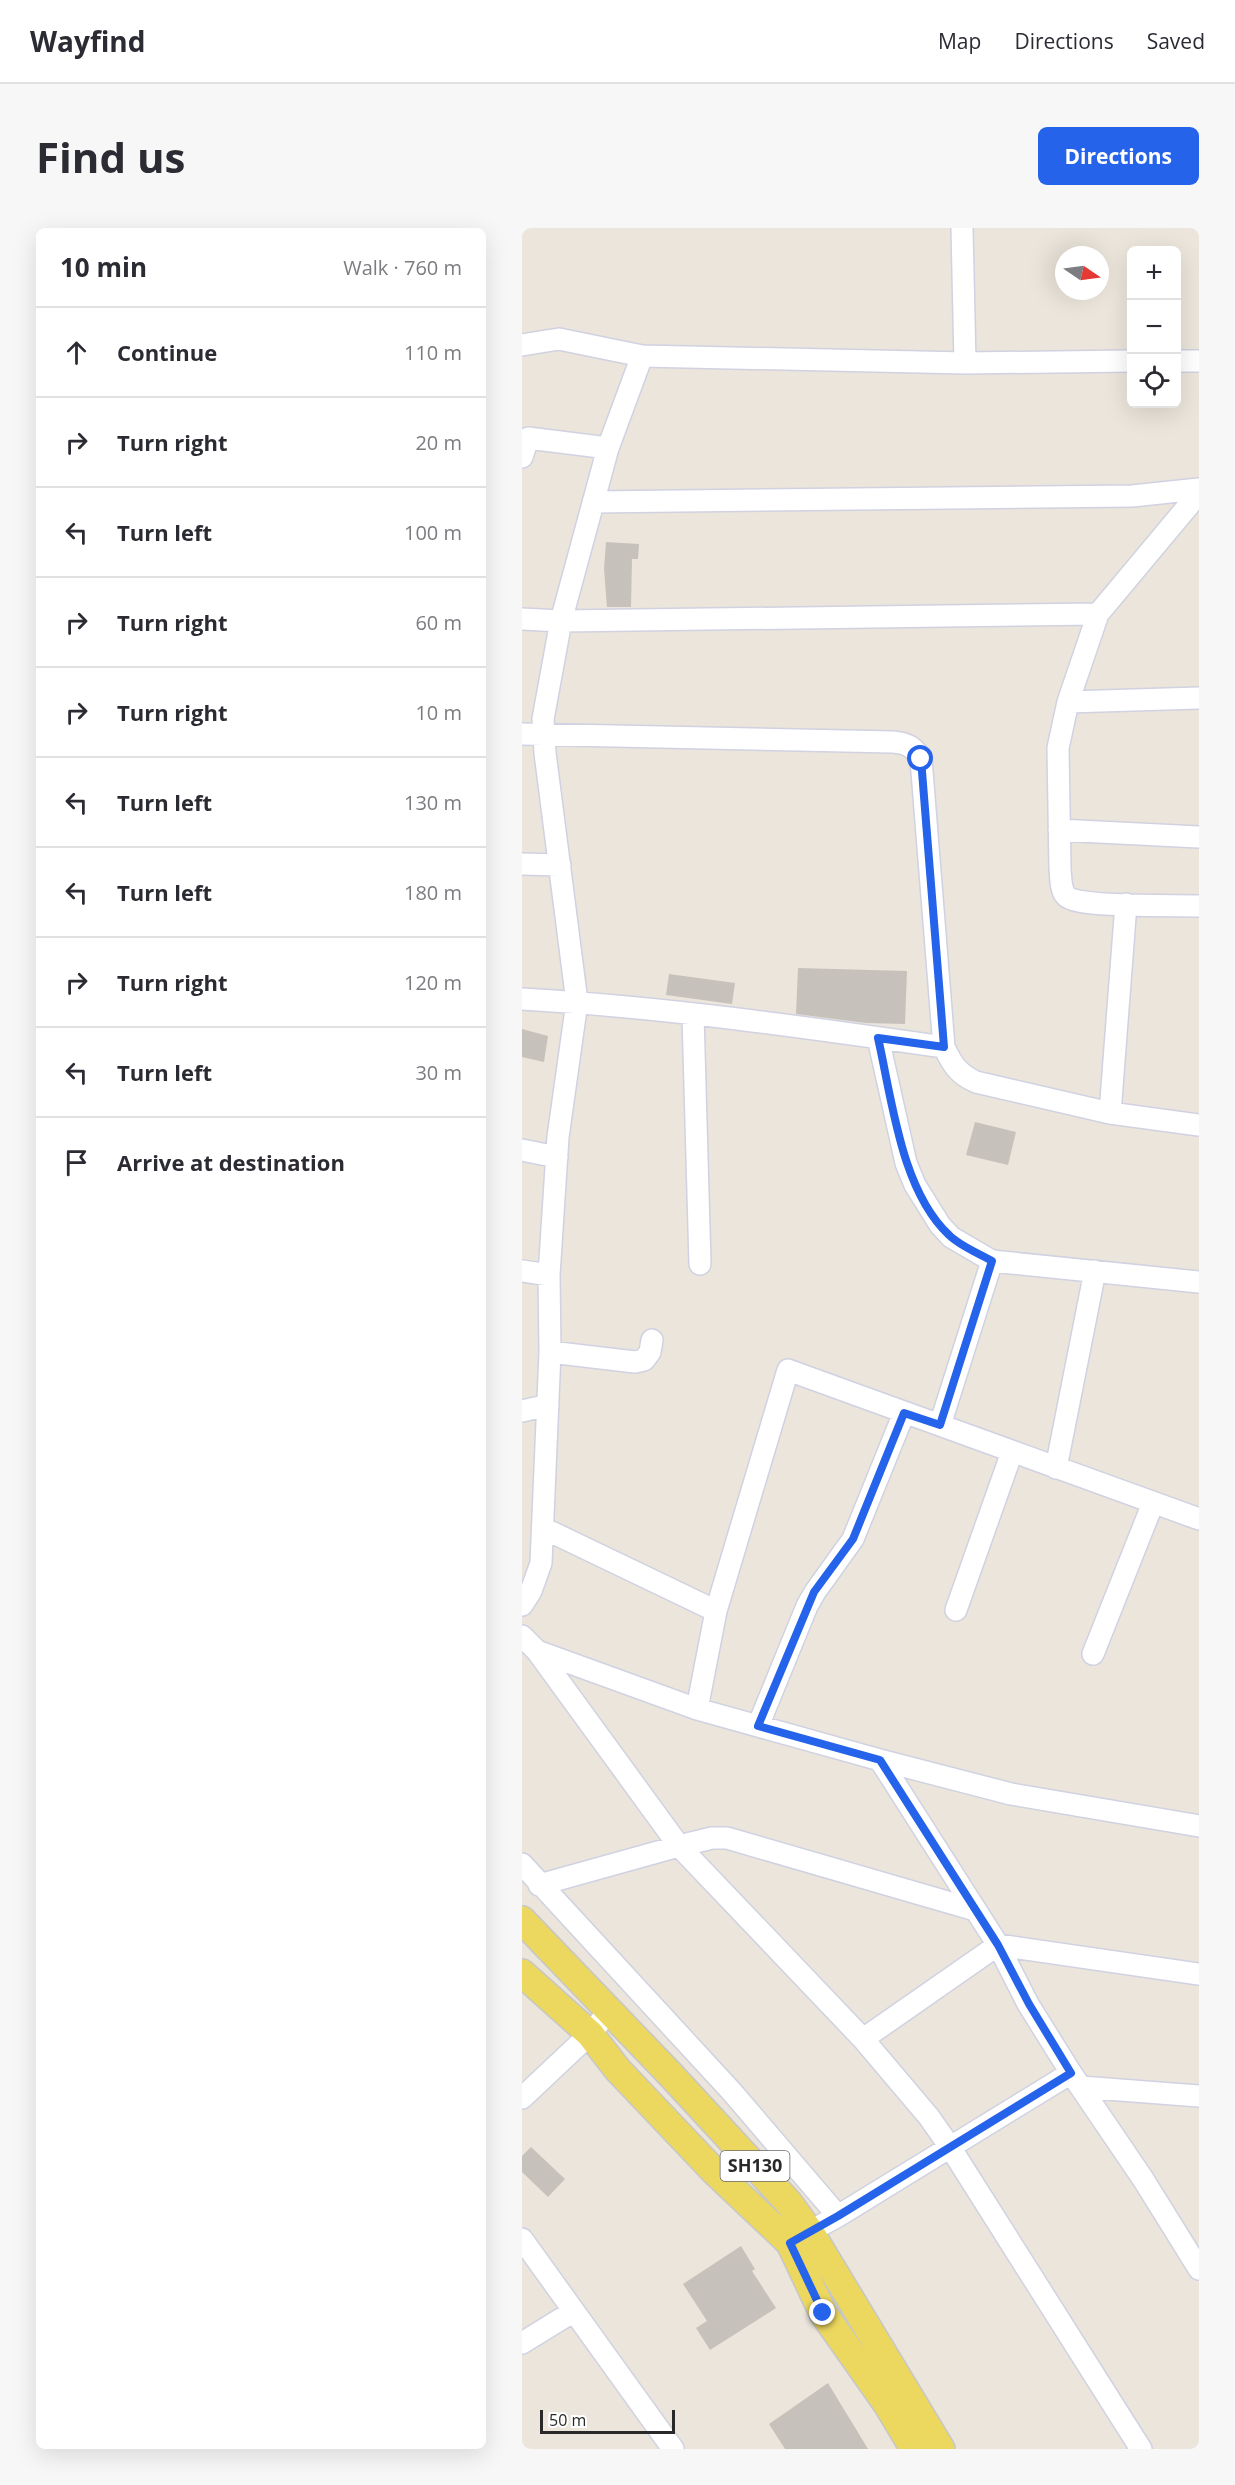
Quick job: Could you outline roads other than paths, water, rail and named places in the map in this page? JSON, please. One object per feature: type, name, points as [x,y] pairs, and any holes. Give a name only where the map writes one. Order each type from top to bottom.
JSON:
[{"type":"main road","name":"SH130","points":[[522,1920],[789,2203],[800,2237],[941,2449]]},
{"type":"main road","points":[[522,1973],[590,2034],[618,2070],[712,2170],[800,2237],[823,2313],[887,2404],[914,2449]]},
{"type":"street","points":[[962,228],[965,363]]},
{"type":"street","points":[[522,345],[559,339],[642,356],[965,363],[1127,362]]},
{"type":"street","points":[[522,1605],[537,1577],[541,1563],[550,1352],[549,1275],[557,1157],[577,1002],[543,718],[561,621],[593,502],[608,448],[642,356]]},
{"type":"street","points":[[1181,361],[1199,361]]},
{"type":"street","points":[[522,457],[528,438],[608,448]]},
{"type":"street","points":[[593,502],[1132,496],[1199,489]]},
{"type":"street","points":[[1199,494],[1098,614],[1068,702],[1058,748],[1062,887],[1066,897],[1075,902],[1199,906]]},
{"type":"street","points":[[522,619],[561,621],[1098,614]]},
{"type":"street","points":[[1068,702],[1199,698]]},
{"type":"street","points":[[522,734],[904,742],[915,748],[921,759],[944,1047],[953,1067],[976,1082],[1110,1113],[1199,1125]]},
{"type":"street","points":[[1059,830],[1199,837]]},
{"type":"street","points":[[522,864],[560,865]]},
{"type":"street","points":[[1110,1113],[1126,904]]},
{"type":"street","points":[[522,999],[577,1002],[693,1015],[944,1047]]},
{"type":"street","points":[[693,1015],[700,1264]]},
{"type":"street","points":[[878,1038],[906,1163],[915,1185],[940,1225],[951,1237],[992,1261],[1199,1282]]},
{"type":"street","points":[[522,1150],[557,1157]]},
{"type":"street","points":[[940,1425],[992,1261]]},
{"type":"street","points":[[522,1271],[549,1275]]},
{"type":"street","points":[[1056,1468],[1095,1272]]},
{"type":"street","points":[[550,1352],[635,1362],[644,1360],[650,1353],[652,1340]]},
{"type":"street","points":[[697,1709],[716,1611],[788,1370],[1199,1519]]},
{"type":"street","points":[[522,1411],[548,1405]]},
{"type":"street","points":[[758,1726],[814,1592],[853,1539],[904,1413]]},
{"type":"street","points":[[956,1610],[1012,1452]]},
{"type":"street","points":[[1093,1654],[1153,1503]]},
{"type":"street","points":[[543,1528],[716,1611]]},
{"type":"street","points":[[530,1644],[697,1709],[880,1760],[1011,1794],[1199,1826]]},
{"type":"street","points":[[530,1644],[679,1846],[863,2039],[929,2117],[1141,2449]]},
{"type":"street","points":[[880,1760],[998,1945],[1029,2004],[1076,2080],[1199,2269]]},
{"type":"street","points":[[539,1885],[679,1846],[712,1838],[727,1838],[975,1910]]},
{"type":"street","points":[[522,1864],[732,2092],[838,2216]]},
{"type":"street","points":[[863,2039],[998,1945],[1199,1974]]},
{"type":"street","points":[[522,2098],[590,2034],[609,2010]]},
{"type":"street","points":[[800,2237],[950,2147],[1076,2080],[1199,2096]]},
{"type":"street","points":[[522,2239],[673,2449]]},
{"type":"street","points":[[522,2343],[574,2311]]}]
